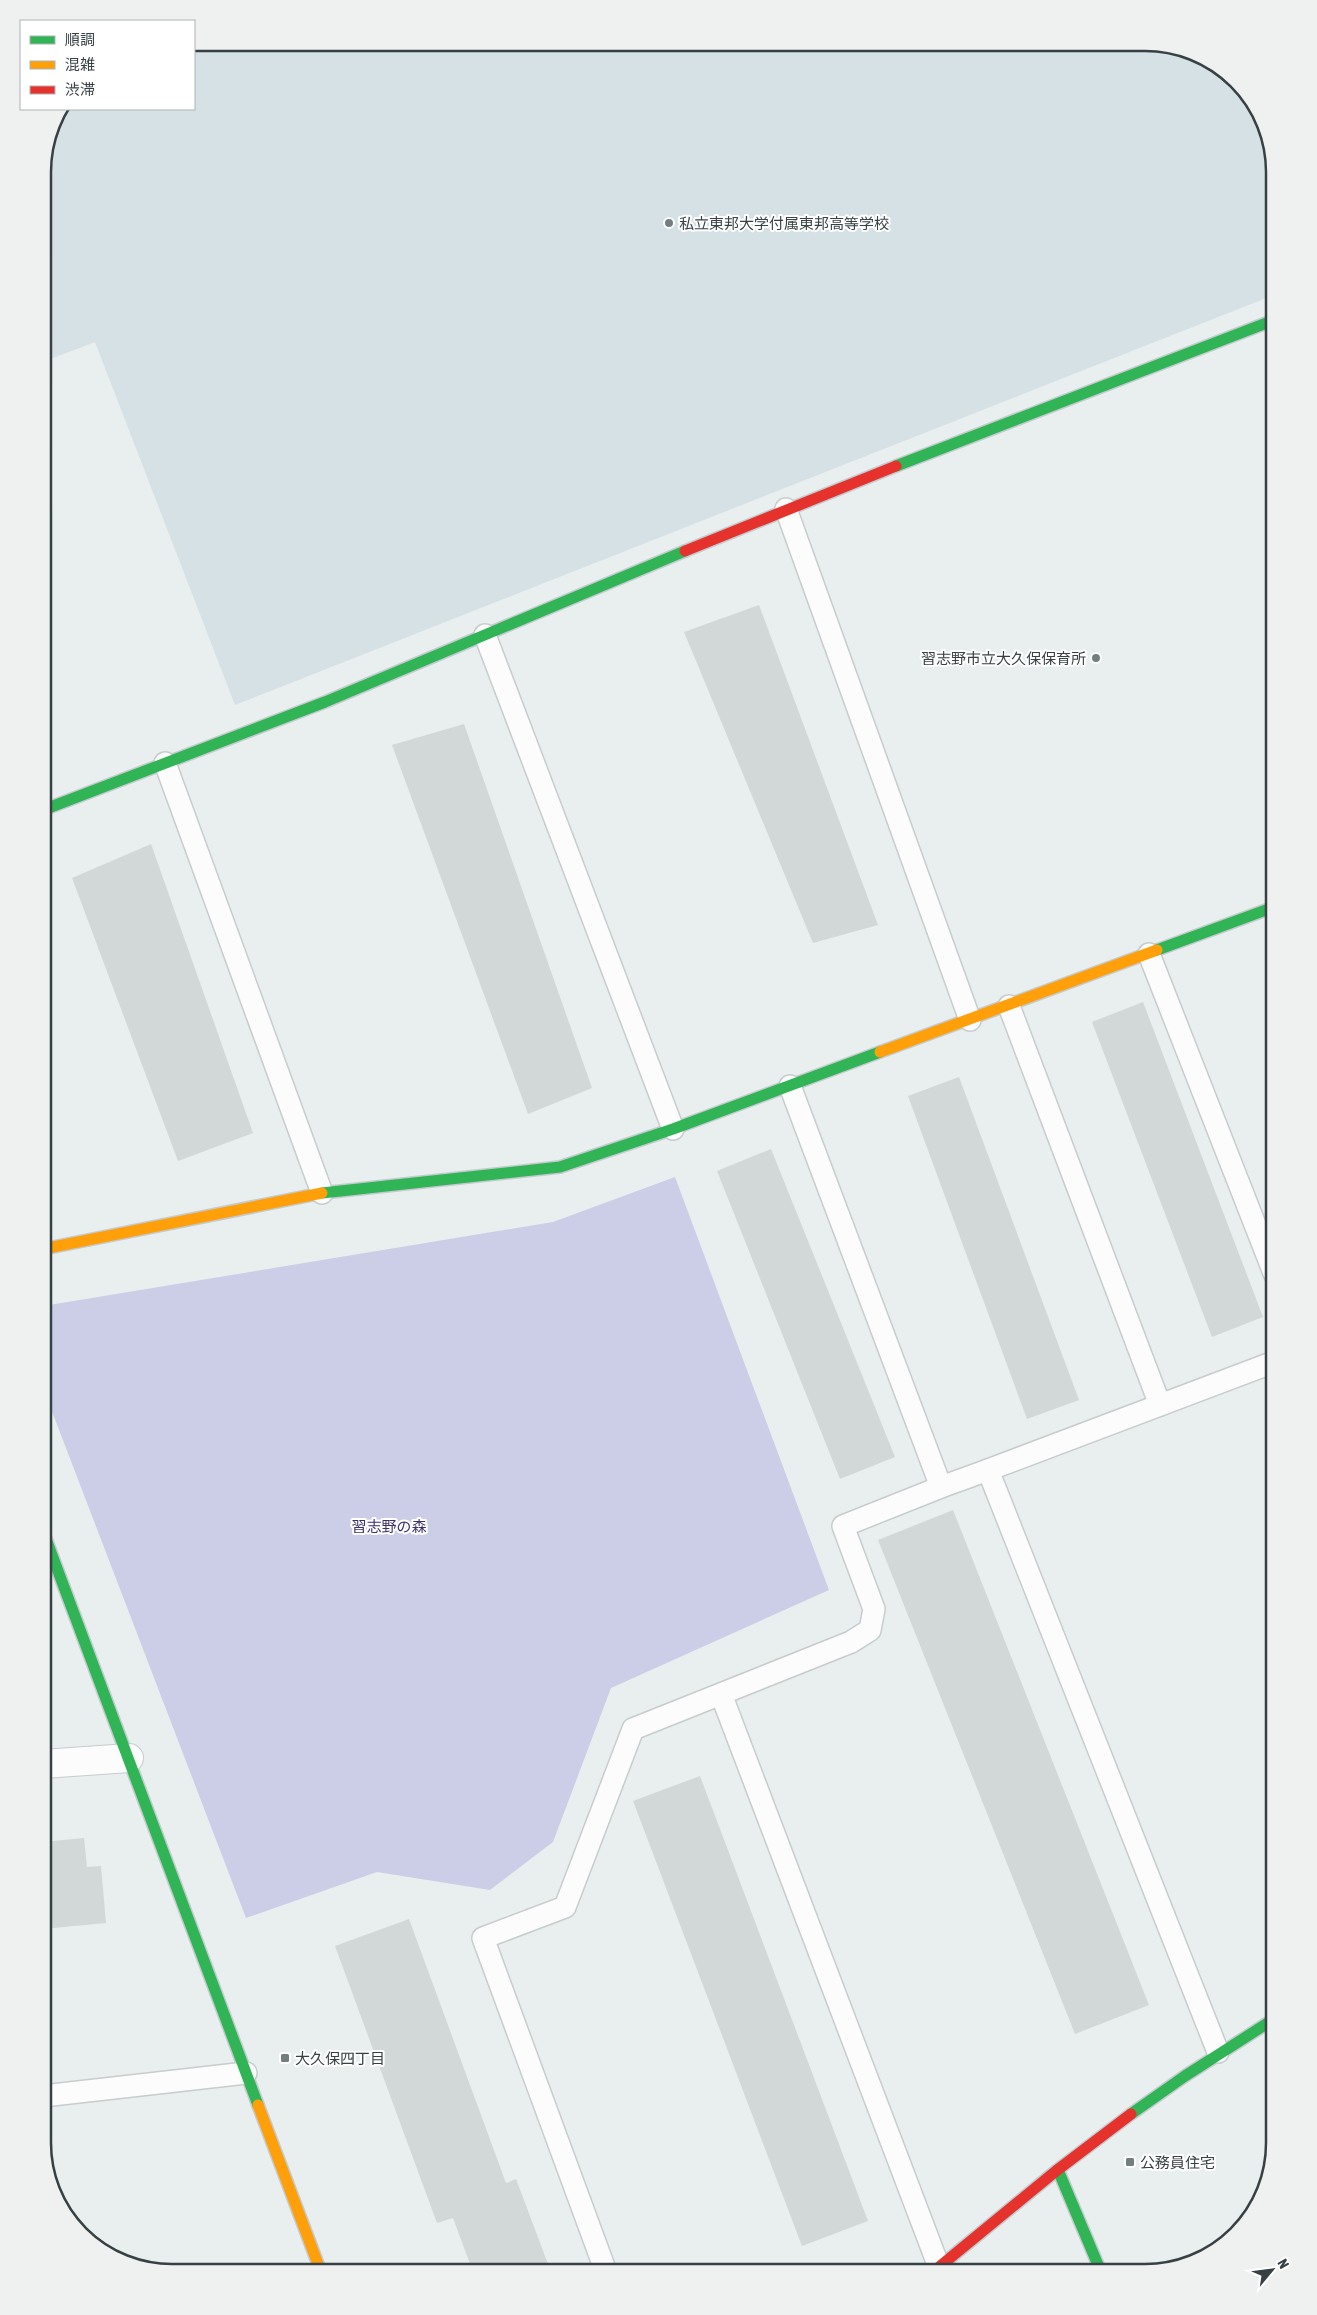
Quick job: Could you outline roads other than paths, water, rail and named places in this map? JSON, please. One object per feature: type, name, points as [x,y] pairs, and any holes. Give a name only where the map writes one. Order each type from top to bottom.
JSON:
[{"type":"street","points":[[52,807],[325,702],[786,509],[1266,323]]},
{"type":"street","points":[[51,1246],[322,1193],[560,1167],[673,1129],[1266,911]]},
{"type":"street","points":[[51,1553],[318,2263]]},
{"type":"street","points":[[51,1763],[129,1758]]},
{"type":"street","points":[[944,2264],[1058,2170],[1218,2052],[1266,2024]]},
{"type":"street","points":[[1058,2170],[1098,2264]]},
{"type":"lane","points":[[786,509],[970,1020]]},
{"type":"lane","points":[[485,635],[673,1129]]},
{"type":"lane","points":[[165,763],[322,1193]]},
{"type":"lane","points":[[1149,954],[1266,1253]]},
{"type":"lane","points":[[1009,1006],[1160,1405]]},
{"type":"lane","points":[[790,1086],[941,1487]]},
{"type":"lane","points":[[603,2263],[483,1938],[565,1907],[633,1729],[851,1642],[870,1630],[874,1609],[843,1526],[941,1487],[1266,1365]]},
{"type":"lane","points":[[988,1470],[1218,2052]]},
{"type":"lane","points":[[721,1694],[934,2264]]},
{"type":"lane","points":[[51,2095],[246,2073]]},
{"type":"place","name":"私立東邦大学付属東邦高等学校","points":[[669,223]]},
{"type":"place","name":"習志野市立大久保保育所","points":[[1096,658]]},
{"type":"place","name":"大久保四丁目","points":[[285,2058]]},
{"type":"place","name":"公務員住宅","points":[[1130,2162]]},
{"type":"park label","name":"習志野の森","points":[[389,1526]]}]
